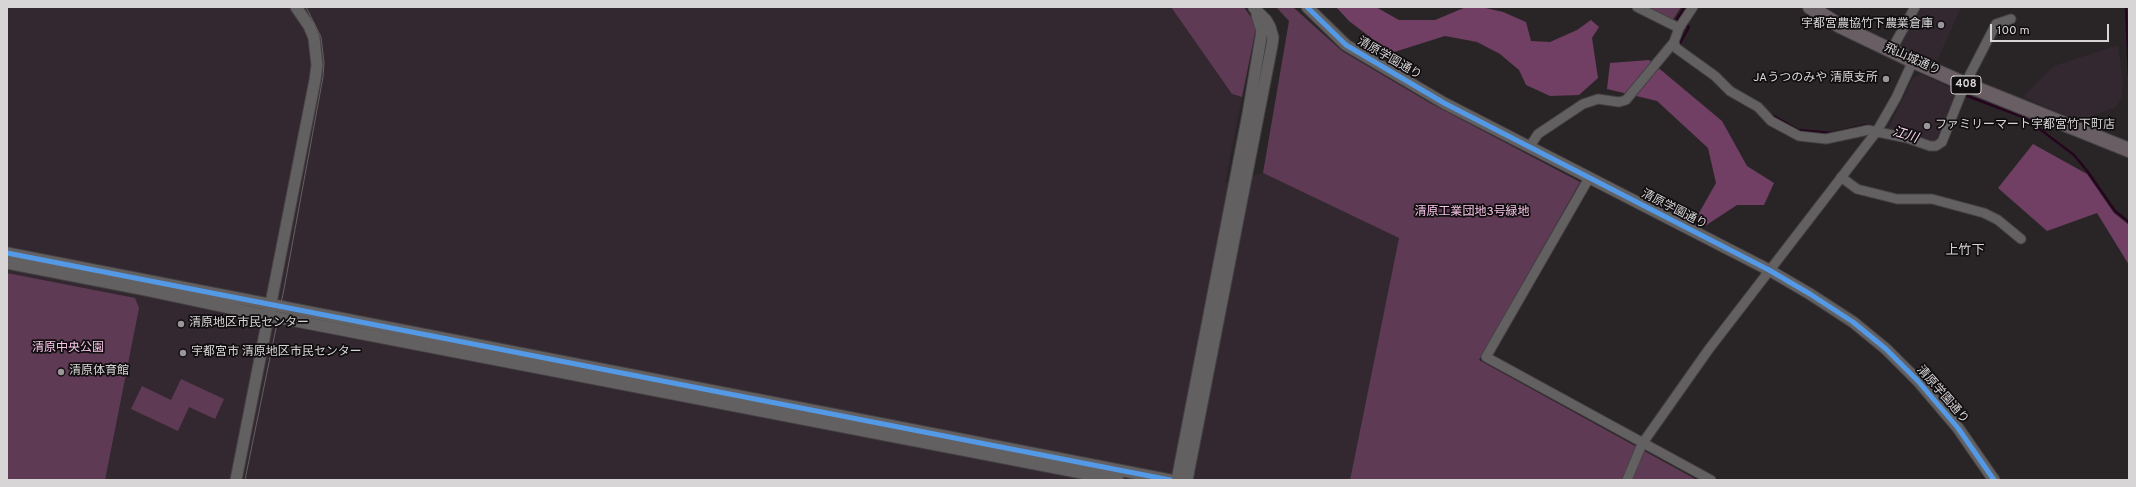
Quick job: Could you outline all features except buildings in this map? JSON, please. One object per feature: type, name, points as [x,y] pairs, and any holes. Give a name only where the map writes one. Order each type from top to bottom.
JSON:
[{"type":"highway","name":"飛山城通り","points":[[1810,7],[1840,26],[1913,61],[1965,84],[2129,150]]},
{"type":"street","points":[[236,480],[272,304],[317,65],[314,38],[309,26],[296,7]]},
{"type":"street","name":"清原学園通り","points":[[1306,7],[1346,46],[1444,103],[1769,270],[1853,322],[1886,349],[1918,382],[1958,428],[1994,480]]},
{"type":"street","points":[[1637,7],[1679,28]]},
{"type":"street","points":[[1530,146],[1538,134],[1583,104],[1598,99],[1619,102],[1626,100],[1674,42],[1679,28],[1693,7]]},
{"type":"street","points":[[1891,51],[1915,7]]},
{"type":"street","points":[[1177,480],[1248,114],[1262,31],[1253,8]]},
{"type":"street","points":[[1187,480],[1273,38],[1270,27],[1262,15],[1253,8]]},
{"type":"street","points":[[1674,42],[1676,48],[1715,76],[1730,91],[1758,107],[1771,121],[1799,136],[1826,139],[1868,130],[1936,146],[1942,142],[1965,84],[1996,24],[2011,19]]},
{"type":"street","points":[[1627,480],[1642,444],[1709,349],[1877,131],[1896,98],[1913,61]]},
{"type":"street","points":[[1842,177],[1857,189],[1864,191],[1897,199],[1932,199],[1984,213],[1998,220],[2021,239]]},
{"type":"street","points":[[1589,178],[1486,357],[1642,444],[1711,480]]},
{"type":"street","points":[[7,252],[1170,480]]},
{"type":"street","points":[[7,263],[269,316],[1118,480]]},
{"type":"shaded area","points":[[7,7],[1171,7],[1232,94],[1242,97],[1225,183],[1263,173],[1399,238],[1350,480],[7,480]]},
{"type":"shaded area","points":[[1336,7],[1376,7],[1399,20],[1435,20],[1466,7],[1481,7],[1503,12],[1526,22],[1531,41],[1550,42],[1577,30],[1591,20],[1599,27],[1592,38],[1598,78],[1579,95],[1550,96],[1526,85],[1519,70],[1500,54],[1477,42],[1445,36],[1391,53],[1349,21]]},
{"type":"shaded area","points":[[1915,7],[1961,7],[1937,61],[1895,43]]},
{"type":"shaded area","points":[[2118,45],[2123,82],[2122,96],[2116,107],[2079,121],[2023,97],[2054,66]]},
{"type":"shaded area","points":[[1649,60],[1722,121],[1747,166],[1774,183],[1764,205],[1737,205],[1705,226],[1695,220],[1716,183],[1708,148],[1657,101],[1607,89],[1610,63]]},
{"type":"shaded area","points":[[1920,74],[1957,90],[1937,138],[1933,141],[1909,133],[1888,129],[1913,78]]},
{"type":"shaded area","points":[[2033,144],[2087,174],[2114,213],[2129,225],[2129,265],[2097,213],[2047,231],[1998,188]]},
{"type":"green space","points":[[1171,7],[1244,7],[1255,23],[1256,28],[1242,97],[1232,94]]},
{"type":"green space","name":"清原工業団地3号緑地","points":[[1276,7],[1293,7],[1342,51],[1430,103],[1580,182],[1479,360],[1697,480],[1350,480],[1399,238],[1263,173],[1289,21]]},
{"type":"green space","points":[[1642,7],[1681,7],[1672,21]]},
{"type":"green space","name":"清原中央公園","points":[[7,273],[135,298],[139,308],[105,480],[7,480]]},
{"type":"green space","points":[[181,379],[224,399],[215,419],[189,407],[178,431],[131,409],[142,386],[171,400]]},
{"type":"waterway","name":"江川","points":[[1680,46],[1679,45],[1689,27],[1677,19],[1685,7]]},
{"type":"waterway","points":[[2126,7],[2129,76]]},
{"type":"waterway","name":"江川","points":[[1962,94],[2023,117],[2074,155],[2088,172],[2115,211],[2129,222]]},
{"type":"waterway","name":"江川","points":[[1770,114],[1798,130],[1832,133],[1867,125],[1873,127]]},
{"type":"tram line","points":[[245,480],[284,289],[323,77],[324,63],[321,37],[306,7]]},
{"type":"cycle path","points":[[1307,7],[1346,45],[1444,103],[1769,270],[1853,322],[1886,349],[1918,381],[1958,428],[1994,480]]},
{"type":"cycle path","points":[[7,253],[1170,480]]},
{"type":"place","name":"宇都宮農協竹下農業倉庫","points":[[1941,25]]},
{"type":"place","name":"JAうつのみや 清原支所","points":[[1886,79]]},
{"type":"place","name":"ファミリーマート宇都宮竹下町店","points":[[1927,126]]},
{"type":"place","name":"清原地区市民センター","points":[[181,324]]},
{"type":"place","name":"宇都宮市 清原地区市民センター","points":[[183,353]]},
{"type":"place","name":"清原体育館","points":[[61,372]]},
{"type":"district","name":"上竹下","points":[[1965,251]]}]
